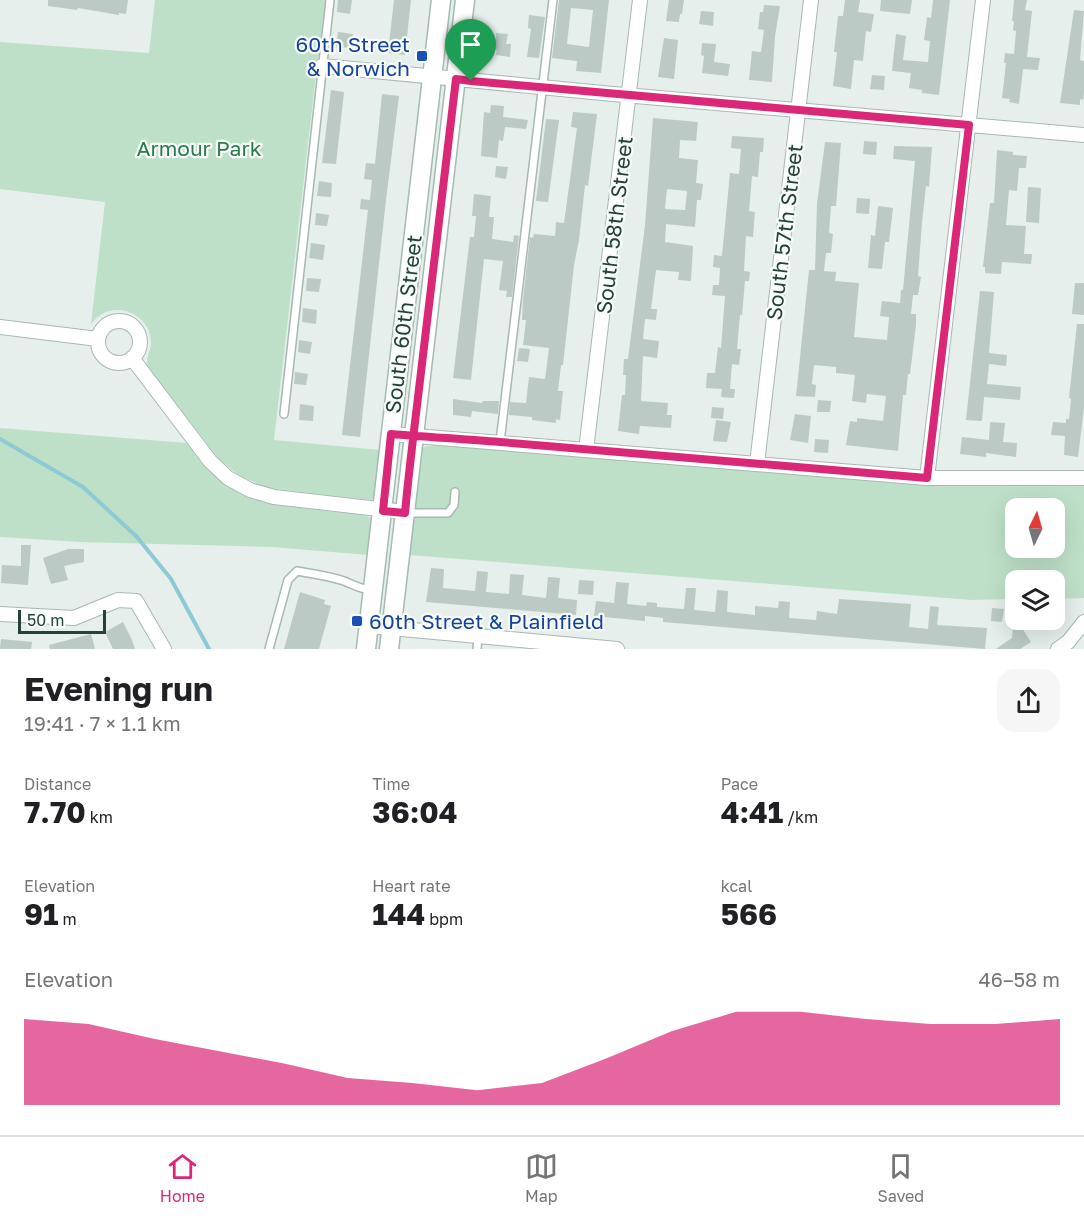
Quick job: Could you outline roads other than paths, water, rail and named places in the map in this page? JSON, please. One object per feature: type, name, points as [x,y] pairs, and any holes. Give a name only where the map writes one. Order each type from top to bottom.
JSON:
[{"type":"main road","name":"South 60th Street","points":[[366,649],[441,0]]},
{"type":"main road","name":"South 60th Street","points":[[389,649],[465,0]]},
{"type":"street","name":"South 58th Street","points":[[586,450],[640,0]]},
{"type":"street","name":"South 57th Street","points":[[757,464],[810,0]]},
{"type":"street","points":[[927,478],[983,0]]},
{"type":"street","points":[[322,66],[629,96],[1084,135]]},
{"type":"street","points":[[117,321],[129,323],[136,329],[140,339],[137,353],[132,358],[125,363],[110,362],[99,351],[98,339],[101,329],[117,321]]},
{"type":"street","points":[[0,327],[98,339]]},
{"type":"street","points":[[132,358],[210,461],[228,478],[250,490],[274,497],[405,513]]},
{"type":"street","points":[[391,434],[927,478],[1084,478]]},
{"type":"street","points":[[0,614],[74,618],[118,600],[136,601],[164,649]]},
{"type":"street","points":[[1058,649],[1068,642],[1084,622]]},
{"type":"street","points":[[369,626],[477,643],[617,649]]},
{"type":"lane","points":[[284,414],[330,0]]},
{"type":"lane","points":[[500,442],[553,0]]},
{"type":"lane","points":[[405,513],[448,513],[454,505],[455,492]]},
{"type":"lane","points":[[269,649],[288,580],[297,571],[347,582],[359,589],[374,590]]},
{"type":"waterway","points":[[0,439],[83,487],[137,537],[171,579],[209,649]]},
{"type":"place","name":"60th Street & Norwich","points":[[422,56]]},
{"type":"place","name":"60th Street & Plainfield","points":[[357,621]]},
{"type":"park label","name":"Armour Park","points":[[199,148]]}]
